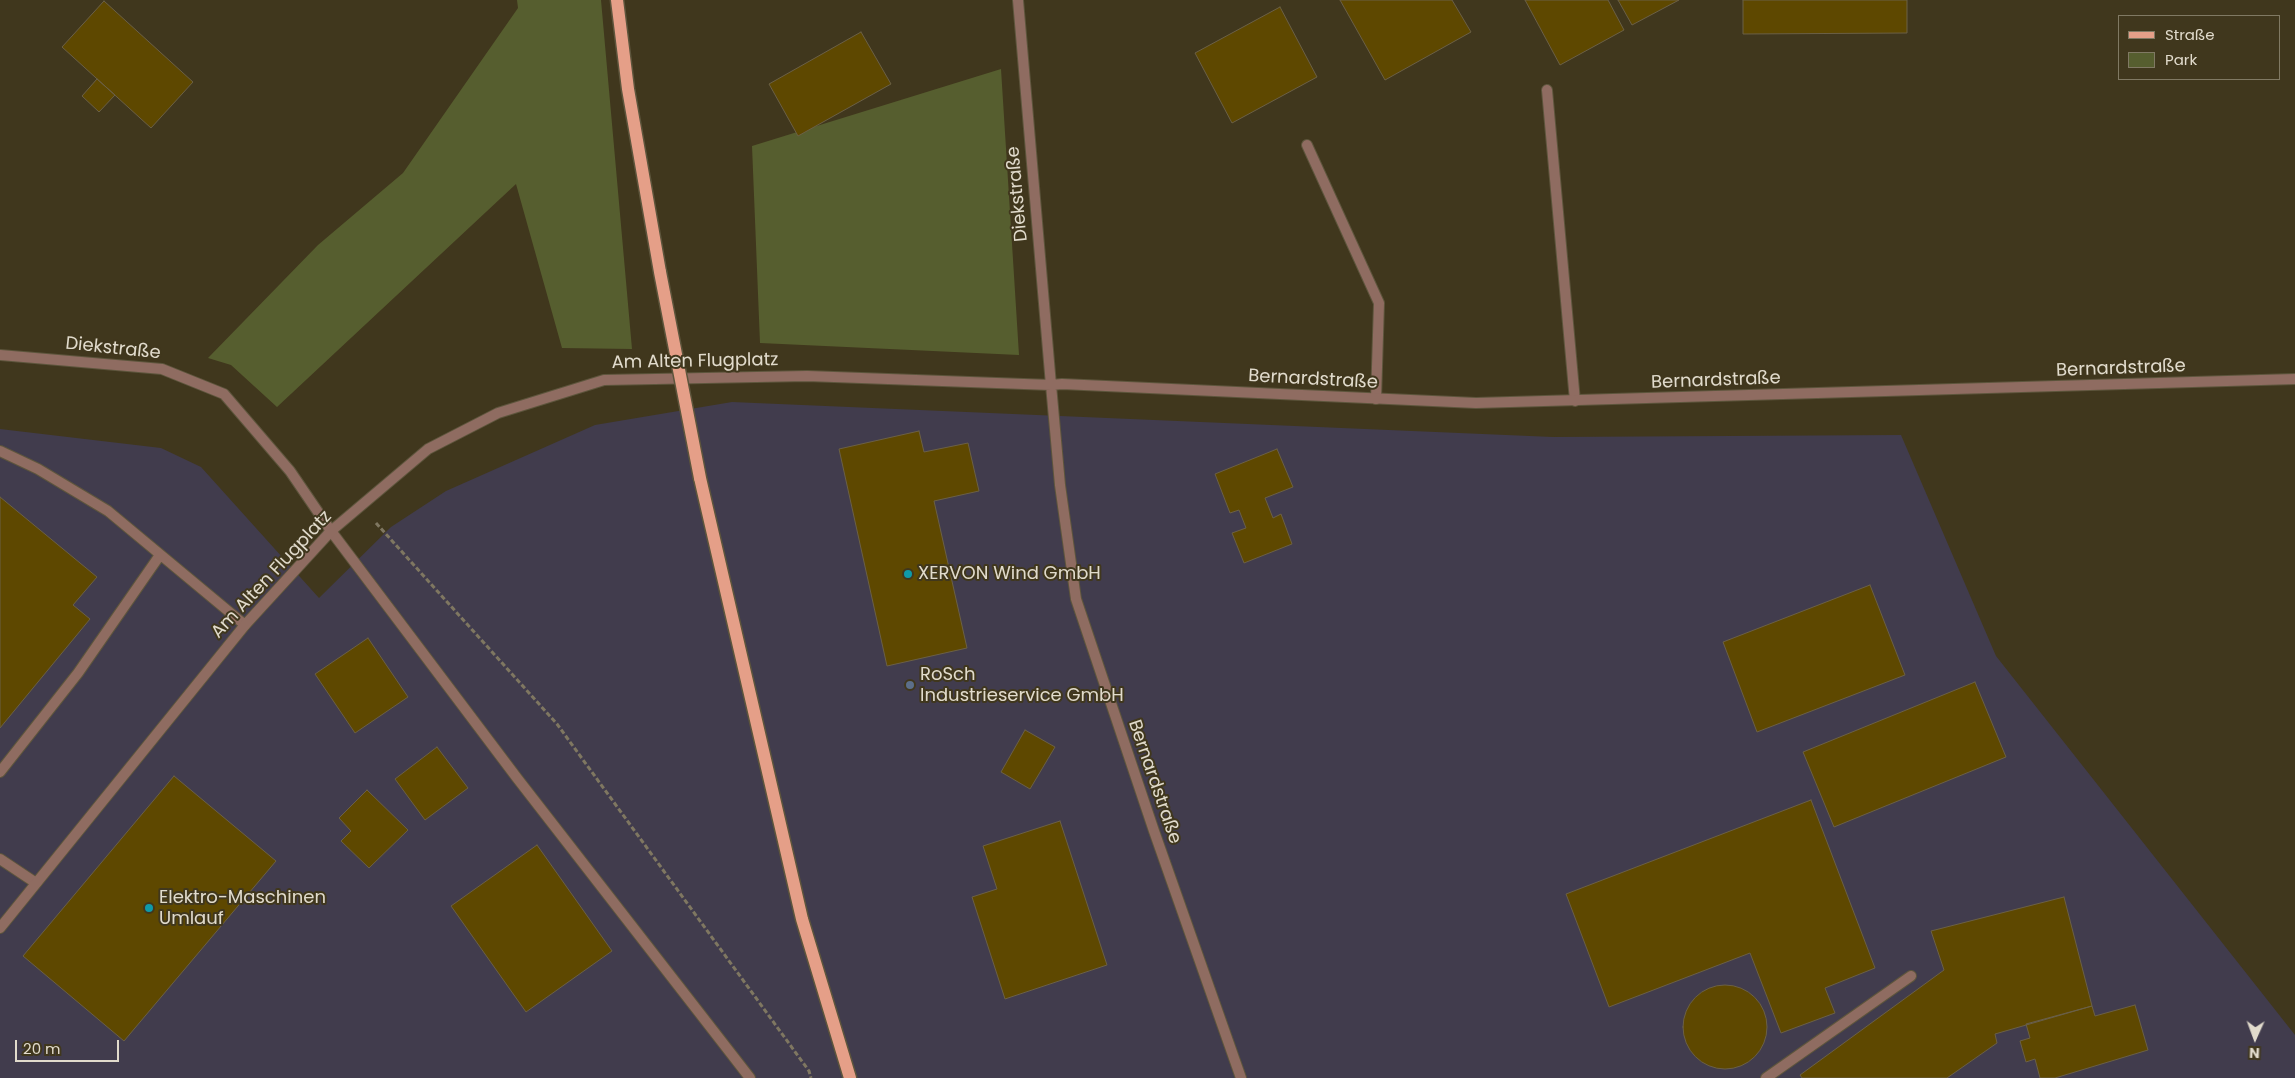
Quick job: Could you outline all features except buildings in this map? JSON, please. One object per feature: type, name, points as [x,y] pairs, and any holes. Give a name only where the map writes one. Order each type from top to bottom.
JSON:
[{"type":"main road","points":[[617,0],[628,89],[660,272],[700,478],[802,920],[850,1078]]},
{"type":"street","name":"Diekstraße","points":[[1018,0],[1051,385]]},
{"type":"street","points":[[1547,90],[1575,401]]},
{"type":"street","points":[[1308,145],[1378,303],[1376,399]]},
{"type":"street","name":"Diekstraße","points":[[0,355],[162,369],[224,394],[290,471],[331,531],[517,778],[750,1078]]},
{"type":"street","name":"Am Alten Flugplatz","points":[[0,928],[245,625],[331,531],[428,450],[498,413],[604,380],[808,376],[1051,385]]},
{"type":"street","name":"Bernardstraße","points":[[1241,1078],[1157,841],[1076,599],[1060,485],[1051,385],[1476,403],[2295,379]]},
{"type":"street","points":[[0,451],[38,469],[108,512],[245,625]]},
{"type":"street","points":[[0,772],[78,673],[160,555]]},
{"type":"street","points":[[0,859],[36,884]]},
{"type":"street","points":[[1766,1078],[1910,976]]},
{"type":"path","points":[[360,506],[557,724],[809,1071],[811,1078]]},
{"type":"shaded area","points":[[732,402],[1553,437],[1901,435],[1996,656],[2295,1035],[2295,1078],[0,1078],[0,429],[161,448],[201,467],[319,598],[391,527],[446,491],[595,425]]},
{"type":"green space","points":[[517,0],[601,0],[632,349],[562,348],[516,184],[277,407],[231,365],[208,358],[318,245],[403,173],[518,8]]},
{"type":"green space","points":[[1001,69],[1019,355],[760,343],[752,146]]},
{"type":"place","name":"XERVON Wind GmbH","points":[[908,574]]},
{"type":"place","name":"RoSch Industrieservice GmbH","points":[[910,685]]},
{"type":"place","name":"Elektro-Maschinen Umlauf","points":[[149,908]]}]
